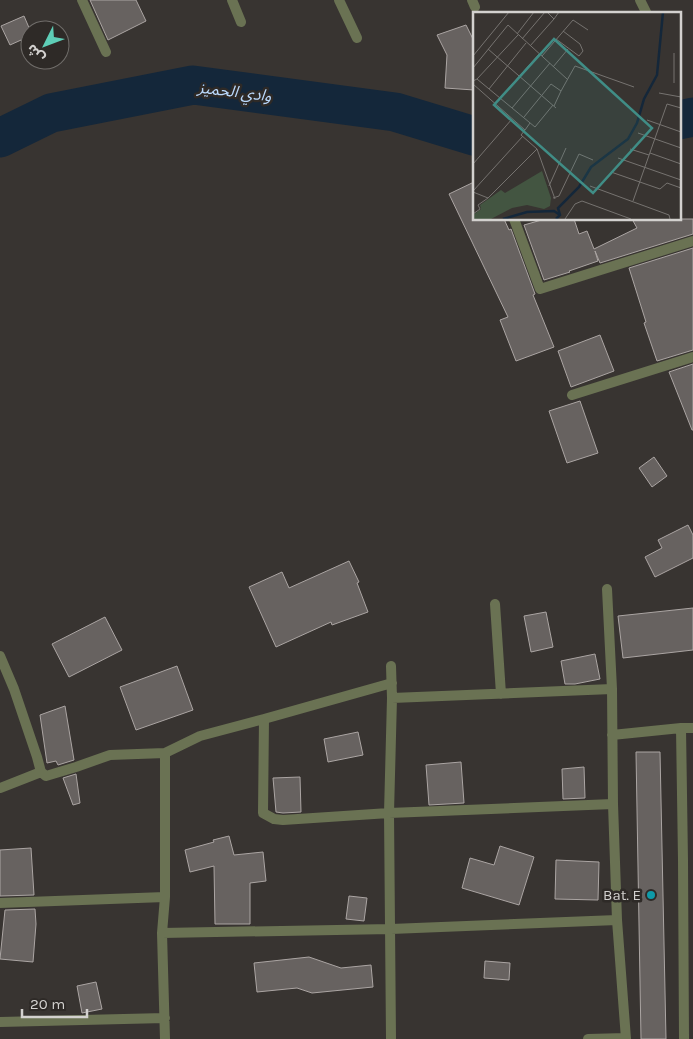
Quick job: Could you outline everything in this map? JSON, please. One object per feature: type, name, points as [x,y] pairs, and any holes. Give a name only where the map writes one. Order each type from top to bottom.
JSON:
[{"type":"street","points":[[82,0],[106,52]]},
{"type":"street","points":[[232,0],[242,22]]},
{"type":"street","points":[[339,0],[357,38]]},
{"type":"street","points":[[640,0],[646,12]]},
{"type":"street","points":[[514,220],[540,289],[693,241]]},
{"type":"street","points":[[572,395],[693,357]]},
{"type":"street","points":[[588,1039],[626,1038],[613,804],[612,689],[607,589]]},
{"type":"street","points":[[495,604],[501,694]]},
{"type":"street","points":[[0,656],[14,689],[37,757],[40,772],[46,776],[110,755],[165,753],[200,736],[392,683]]},
{"type":"street","points":[[391,666],[389,814],[391,1039]]},
{"type":"street","points":[[392,698],[612,689]]},
{"type":"street","points":[[264,719],[263,812],[274,818],[283,820],[613,804]]},
{"type":"street","points":[[681,728],[688,860],[684,1039]]},
{"type":"street","points":[[612,735],[693,728]]},
{"type":"street","points":[[165,753],[165,897],[162,932],[165,1039]]},
{"type":"street","points":[[0,788],[40,772]]},
{"type":"street","points":[[0,903],[165,897]]},
{"type":"street","points":[[162,932],[391,929],[618,920]]},
{"type":"street","points":[[0,1022],[165,1018]]},
{"type":"building","points":[[90,0],[136,0],[146,21],[108,40]]},
{"type":"building","points":[[24,16],[26,20],[20,20],[20,40],[10,45],[1,26]]},
{"type":"building","points":[[466,25],[473,39],[473,90],[445,88],[447,55],[437,35]]},
{"type":"building","points":[[473,182],[473,220],[504,220],[509,230],[511,229],[535,294],[533,295],[554,347],[516,361],[500,320],[508,317],[449,194]]},
{"type":"building","points":[[693,219],[693,234],[600,263],[595,251],[598,261],[544,280],[524,225],[542,220],[574,220],[579,234],[587,231],[594,249],[637,228],[633,220]]},
{"type":"building","points":[[693,248],[693,350],[657,361],[629,268]]},
{"type":"building","points":[[600,335],[614,371],[571,387],[558,351]]},
{"type":"building","points":[[693,364],[693,430],[692,430],[669,372]]},
{"type":"building","points":[[580,401],[598,453],[567,463],[549,411]]},
{"type":"building","points":[[654,457],[667,476],[652,487],[639,468]]},
{"type":"building","points":[[688,525],[693,535],[693,558],[655,577],[645,557],[662,548],[658,540]]},
{"type":"building","points":[[349,561],[359,582],[357,583],[368,612],[332,625],[331,622],[276,647],[249,587],[282,572],[289,588]]},
{"type":"building","points":[[693,608],[693,650],[623,658],[618,616]]},
{"type":"building","points":[[546,612],[553,647],[531,652],[524,616]]},
{"type":"building","points":[[105,617],[122,650],[69,677],[52,644]]},
{"type":"building","points":[[595,654],[600,679],[565,684],[561,661]]},
{"type":"building","points":[[177,666],[193,710],[136,730],[120,687]]},
{"type":"building","points":[[65,706],[74,760],[58,765],[56,761],[47,763],[40,715]]},
{"type":"building","points":[[358,732],[363,755],[328,762],[324,739]]},
{"type":"building","name":"Bat. E","points":[[636,752],[660,752],[666,1039],[641,1039]]},
{"type":"building","points":[[461,762],[464,803],[429,805],[426,765]]},
{"type":"building","points":[[584,767],[585,798],[563,799],[562,769]]},
{"type":"building","points":[[76,774],[80,803],[73,805],[63,778]]},
{"type":"building","points":[[300,777],[301,812],[276,812],[273,778]]},
{"type":"building","points":[[229,836],[234,855],[263,852],[266,881],[250,883],[250,924],[215,924],[214,866],[190,872],[185,850]]},
{"type":"building","points":[[500,846],[534,857],[519,905],[462,888],[470,858],[494,865]]},
{"type":"building","points":[[31,848],[34,895],[0,896],[0,850]]},
{"type":"building","points":[[556,860],[599,862],[598,900],[555,899]]},
{"type":"building","points":[[349,896],[367,898],[364,921],[346,919]]},
{"type":"building","points":[[35,909],[36,924],[33,962],[0,959],[5,910]]},
{"type":"building","points":[[309,957],[341,968],[371,965],[373,987],[312,993],[297,988],[257,992],[254,963]]},
{"type":"building","points":[[485,961],[510,963],[509,980],[484,978]]},
{"type":"building","points":[[96,982],[102,1009],[82,1013],[77,986]]},
{"type":"waterway","name":"وادي الحميز","points":[[0,138],[51,113],[193,85],[395,112],[473,136]]},
{"type":"waterway","name":"وادي الحميز","points":[[680,120],[693,117]]},
{"type":"place","name":"Bat. E","points":[[651,895]]}]
